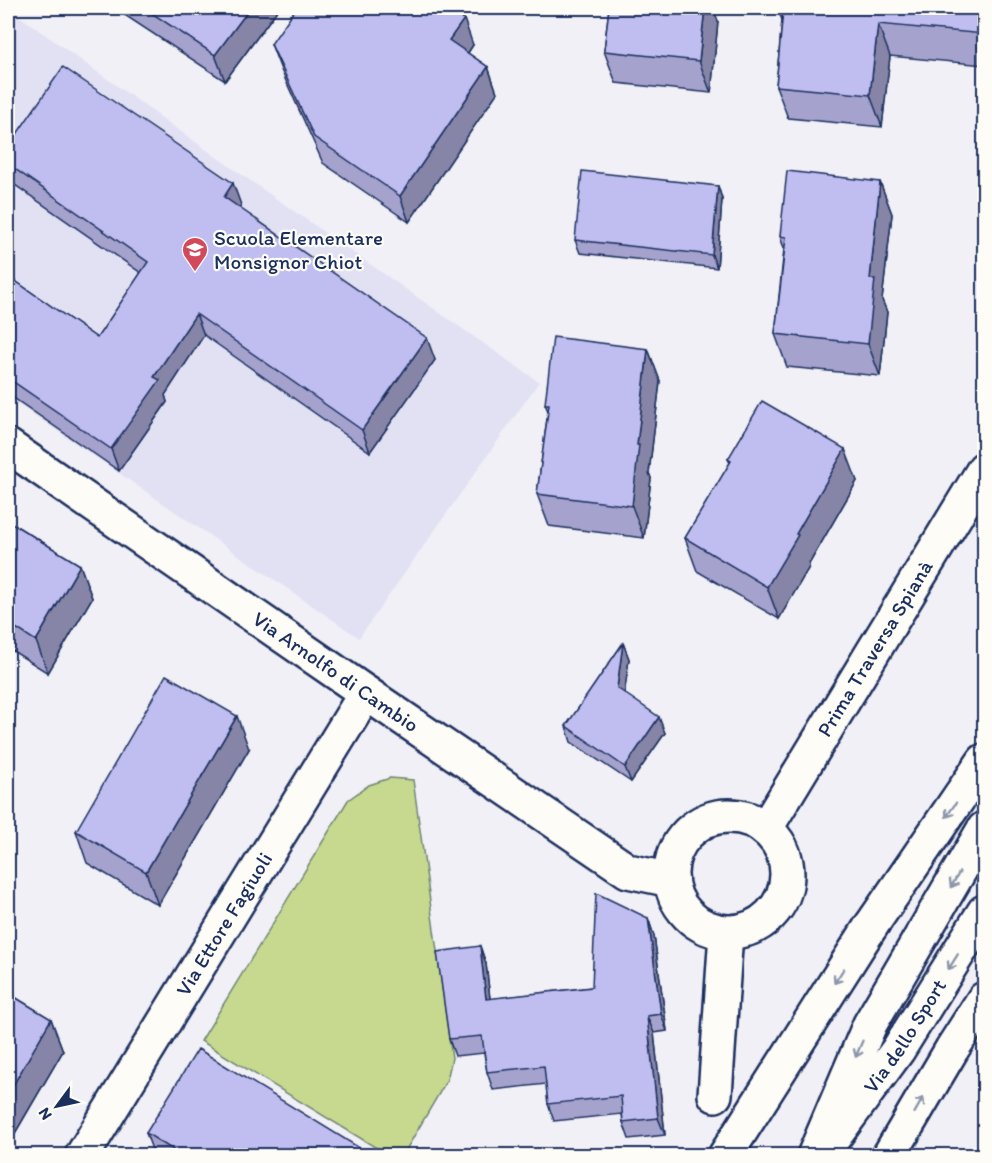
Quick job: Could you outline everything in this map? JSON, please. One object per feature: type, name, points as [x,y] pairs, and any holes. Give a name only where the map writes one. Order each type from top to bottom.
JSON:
[{"type":"main road","name":"Via Arnolfo di Cambio","points":[[8,446],[628,871],[671,880]]},
{"type":"main road","name":"Prima Traversa Spianà","points":[[766,828],[984,469]]},
{"type":"main road","name":"Via Ettore Fagiuoli","points":[[82,1155],[366,693]]},
{"type":"main road","points":[[724,1155],[871,926],[984,761]]},
{"type":"main road","points":[[729,815],[749,819],[766,828],[778,842],[786,858],[788,877],[784,895],[775,911],[762,923],[745,930],[726,933],[695,922],[675,896],[671,880],[672,860],[680,842],[693,827],[710,818],[729,815]]},
{"type":"main road","points":[[814,1155],[870,1024],[984,829]]},
{"type":"main road","name":"Via dello Sport","points":[[820,1155],[898,1050],[984,912]]},
{"type":"main road","points":[[715,1095],[726,933]]},
{"type":"main road","points":[[889,1155],[984,999]]},
{"type":"shaded area","name":"Scuola Elementare Monsignor Chiot","points":[[8,8],[539,382],[359,638],[8,397]]},
{"type":"green space","points":[[390,778],[413,780],[452,1058],[447,1080],[403,1155],[388,1155],[201,1041],[348,800],[369,785]]},
{"type":"building","points":[[144,8],[250,8],[215,55]]},
{"type":"building","points":[[296,8],[447,8],[464,19],[449,40],[488,67],[400,196],[314,137],[271,44]]},
{"type":"building","points":[[609,8],[705,8],[699,61],[604,51]]},
{"type":"building","points":[[779,8],[984,8],[984,34],[878,24],[870,95],[776,86],[783,10],[778,10]]},
{"type":"building","points":[[63,67],[233,183],[224,197],[427,338],[362,430],[196,314],[154,377],[160,380],[111,449],[8,378],[8,276],[97,338],[148,262],[8,164],[8,147]]},
{"type":"building","points":[[582,171],[718,186],[712,255],[575,240]]},
{"type":"building","points":[[787,171],[880,182],[870,279],[875,279],[868,344],[775,334],[786,237],[780,236]]},
{"type":"building","points":[[553,337],[648,349],[632,506],[537,494],[549,404],[545,404]]},
{"type":"building","points":[[762,401],[845,449],[767,587],[685,538],[731,461],[728,459]]},
{"type":"building","points":[[8,521],[80,565],[36,641],[8,623]]},
{"type":"building","points":[[623,643],[617,688],[659,717],[625,767],[566,726]]},
{"type":"building","points":[[166,675],[237,716],[146,872],[76,831]]},
{"type":"building","points":[[596,893],[648,918],[661,1014],[647,1016],[658,1118],[623,1122],[621,1096],[548,1104],[544,1066],[487,1072],[482,1036],[449,1039],[437,952],[480,946],[486,999],[592,987]]},
{"type":"building","points":[[8,993],[51,1019],[8,1094]]},
{"type":"building","points":[[198,1049],[371,1155],[181,1155],[146,1133]]},
{"type":"place","name":"Scuola Elementare Monsignor Chiot","points":[[195,273]]}]
